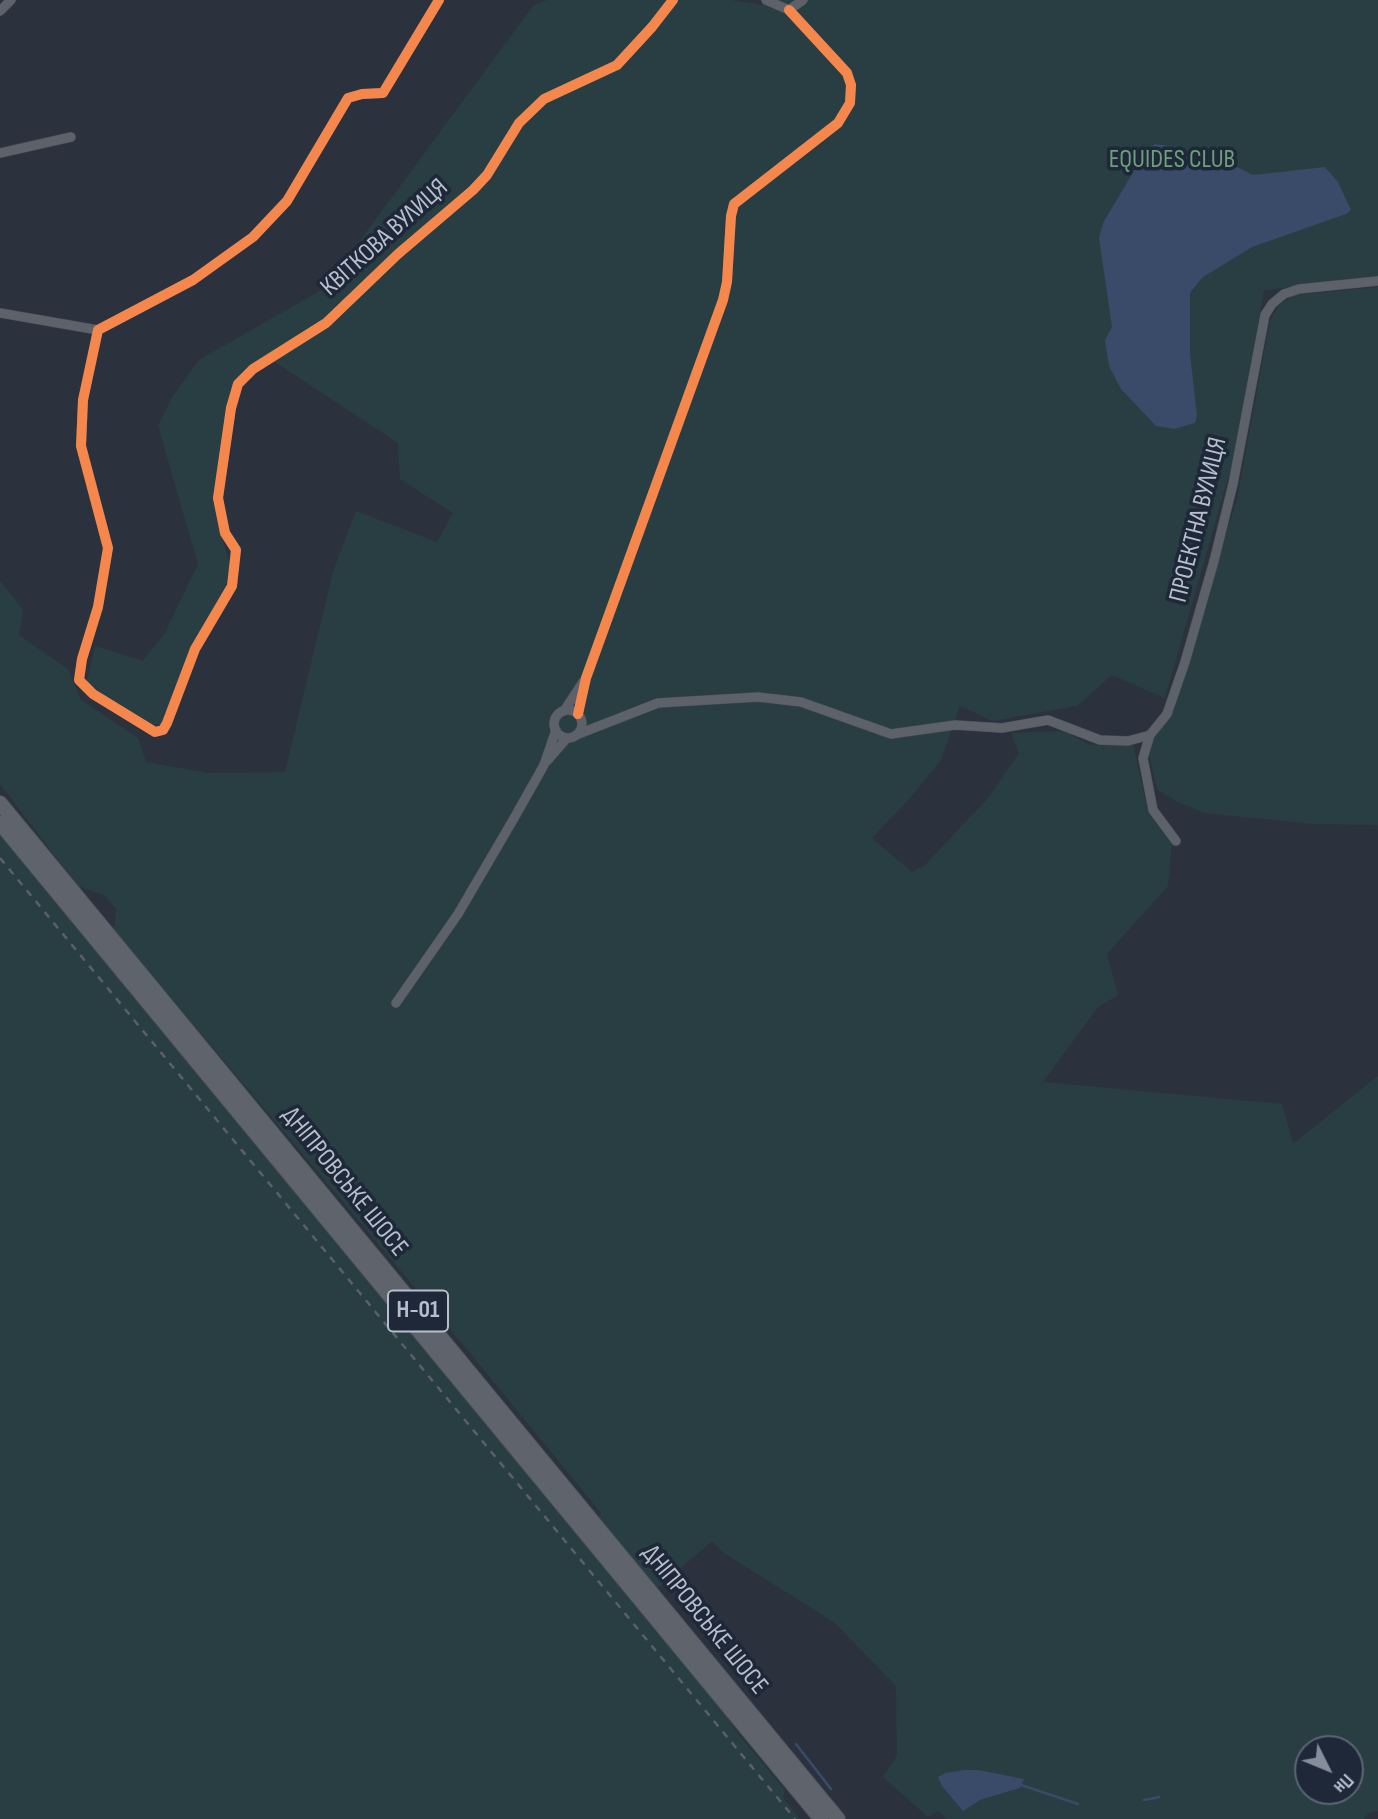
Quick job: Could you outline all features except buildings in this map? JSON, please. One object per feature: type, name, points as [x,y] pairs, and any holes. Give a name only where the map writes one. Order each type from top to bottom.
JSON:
[{"type":"main road","name":"ДНІПРОВСЬКЕ ШОСЕ","points":[[0,803],[838,1819]]},
{"type":"main road","name":"ДНІПРОВСЬКЕ ШОСЕ","points":[[0,823],[821,1819]]},
{"type":"street","points":[[0,11],[11,0]]},
{"type":"street","points":[[0,313],[98,330],[193,280],[253,237],[287,201],[348,99],[362,94],[383,93],[396,76],[439,0]]},
{"type":"street","name":"КВІТКОВА ВУЛИЦЯ","points":[[98,330],[83,400],[81,446],[108,548],[98,607],[82,659],[79,680],[93,694],[155,732],[163,730],[195,649],[232,586],[236,550],[225,533],[218,498],[230,408],[238,384],[253,369],[326,323],[398,254],[473,190],[487,175],[511,134],[544,99],[617,65],[673,0]]},
{"type":"street","points":[[544,765],[582,727],[579,716],[586,678],[723,300],[734,204],[838,123],[850,103],[851,85],[847,73],[789,10],[766,0]]},
{"type":"street","points":[[789,10],[803,0]]},
{"type":"street","points":[[0,153],[71,137]]},
{"type":"street","name":"ПРОЕКТНА ВУЛИЦЯ","points":[[1176,841],[1153,810],[1143,758],[1150,734],[1167,714],[1185,663],[1214,561],[1233,484],[1265,315],[1272,304],[1284,294],[1299,289],[1378,281]]},
{"type":"street","points":[[396,1003],[457,915],[544,765],[556,730],[555,721],[586,678]]},
{"type":"street","points":[[556,730],[572,737],[658,703],[706,698],[758,697],[801,702],[891,734],[955,725],[1002,728],[1048,720],[1100,740],[1128,741],[1150,734]]},
{"type":"street","points":[[564,711],[579,716],[591,725],[604,724]]},
{"type":"green space","name":"EQUIDES CLUB","points":[[547,0],[731,0],[762,5],[763,0],[1378,0],[1378,278],[1264,290],[1232,472],[1228,478],[1165,698],[1112,675],[1077,706],[993,721],[960,706],[941,760],[872,838],[912,872],[925,865],[989,797],[1019,753],[1011,733],[1064,731],[1090,745],[1133,745],[1147,807],[1172,841],[1168,886],[1107,954],[1118,995],[1098,1007],[1043,1082],[1282,1104],[1293,1144],[1378,1076],[1378,1811],[1369,1813],[1363,1819],[947,1819],[939,1811],[928,1817],[883,1777],[897,1756],[896,1686],[835,1623],[724,1553],[712,1541],[651,1594],[593,1523],[601,1513],[114,930],[116,909],[104,895],[78,886],[0,784],[0,581],[23,610],[19,635],[68,669],[81,700],[138,738],[146,762],[208,773],[285,772],[333,572],[356,511],[437,542],[453,513],[400,479],[398,443],[266,356],[245,369],[234,380],[228,400],[214,497],[230,565],[227,589],[201,629],[168,716],[160,725],[151,724],[106,697],[87,681],[95,646],[143,661],[165,633],[198,564],[158,426],[173,396],[199,360],[325,288],[533,6]],"holes":[[[979,1770],[1023,1779],[1020,1788],[980,1800],[963,1810],[938,1777],[945,1773]]]},
{"type":"green space","points":[[1378,287],[1378,825],[1314,824],[1204,813],[1157,789],[1149,755],[1152,738],[1172,708],[1237,499],[1270,321],[1279,305],[1294,295]]},
{"type":"green space","points":[[0,823],[686,1655],[738,1734],[785,1790],[783,1798],[800,1819],[0,1819]]},
{"type":"water","points":[[1155,144],[1177,147],[1189,155],[1237,167],[1253,175],[1325,167],[1338,182],[1351,210],[1252,247],[1203,277],[1196,285],[1190,293],[1190,354],[1197,416],[1195,423],[1174,429],[1156,426],[1121,389],[1109,366],[1105,340],[1112,327],[1099,238],[1103,223],[1147,149]]},
{"type":"water","points":[[963,1770],[979,1770],[1024,1779],[1020,1788],[980,1800],[963,1811],[942,1786],[938,1777]]},
{"type":"waterway","points":[[796,1744],[831,1789]]},
{"type":"waterway","points":[[1021,1785],[1078,1804]]},
{"type":"waterway","points":[[1144,1800],[1159,1797]]},
{"type":"railway","points":[[0,858],[795,1819]]},
{"type":"cycle path","points":[[439,0],[383,93],[348,98],[287,201],[253,237],[193,280],[98,330],[83,400],[81,446],[108,548],[98,607],[82,659],[79,680],[93,694],[155,732],[163,730],[167,723],[195,649],[232,586],[236,550],[225,533],[218,498],[231,408],[238,384],[253,369],[326,323],[398,254],[473,190],[487,175],[519,123],[544,99],[617,65],[673,0]]},
{"type":"cycle path","points":[[578,714],[586,678],[723,300],[734,204],[838,123],[850,103],[851,85],[847,73],[789,10]]}]
